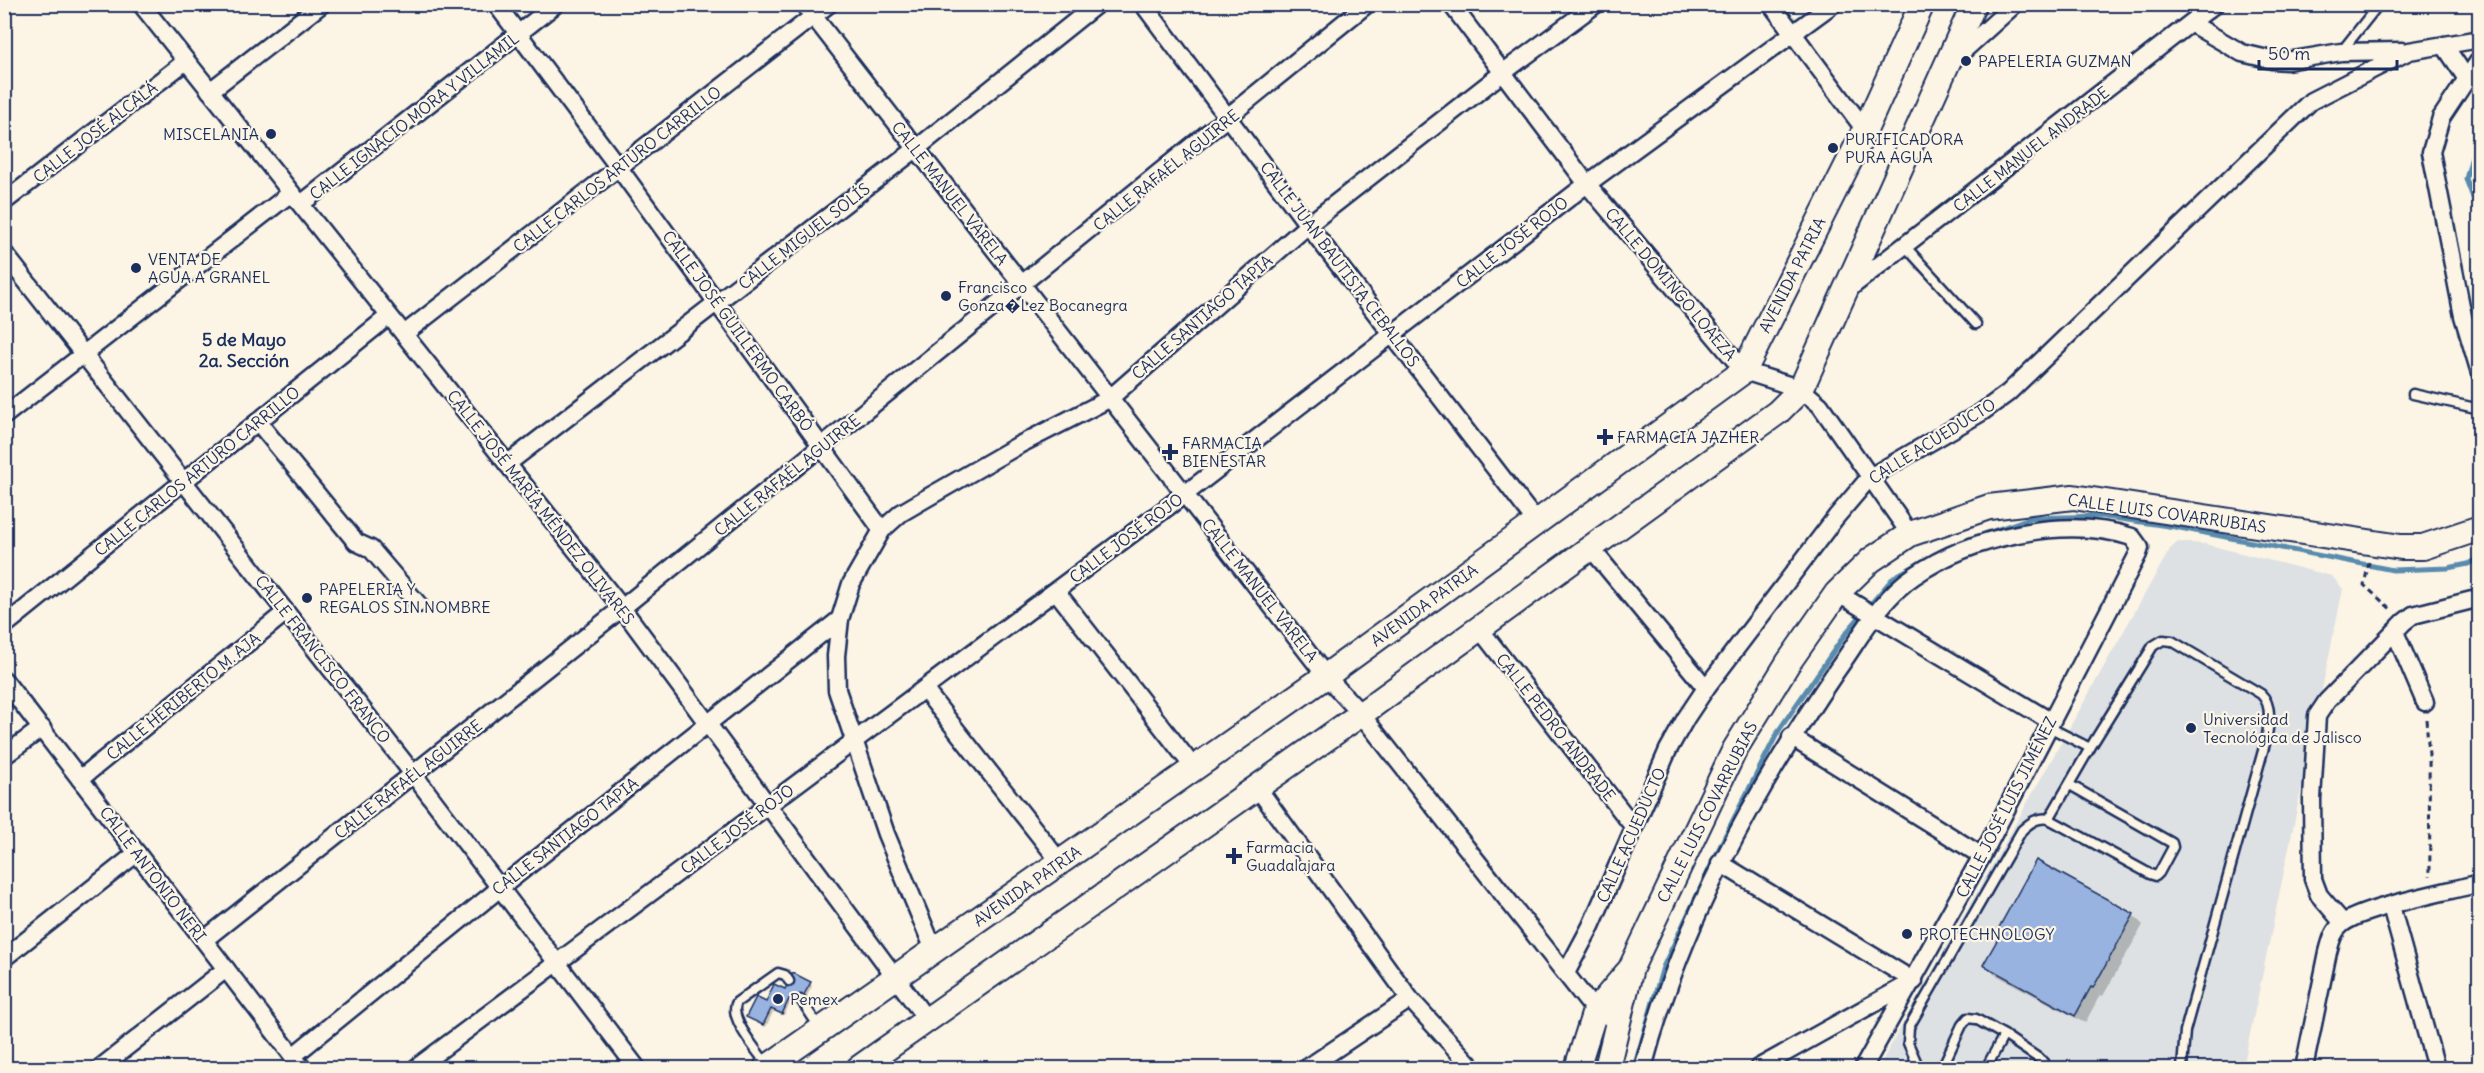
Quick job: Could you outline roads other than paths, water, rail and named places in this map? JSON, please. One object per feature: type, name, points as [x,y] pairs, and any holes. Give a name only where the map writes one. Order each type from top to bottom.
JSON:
[{"type":"street","name":"CALLE JOSÉ MARÍA MÉNDEZ OLIVARES","points":[[141,4],[622,608],[927,1020]]},
{"type":"street","points":[[210,91],[322,4]]},
{"type":"street","name":"CALLE JOSÉ GUILLERMO CARBÓ","points":[[496,4],[619,168],[882,530]]},
{"type":"street","name":"CALLE IGNACIO MORA Y VILLAMIL","points":[[4,416],[84,354],[556,4]]},
{"type":"street","name":"CALLE CARLOS ARTURO CARRILLO","points":[[404,334],[619,168],[809,10],[829,4]]},
{"type":"street","name":"CALLE MIGUEL SOLÍS","points":[[507,464],[916,149],[1097,4]]},
{"type":"street","name":"CALLE JUAN BAUTISTA CEBALLOS","points":[[1143,4],[1308,225],[1537,523]]},
{"type":"street","name":"CALLE RAFAÉL AGUIRRE","points":[[204,940],[414,775],[1023,286],[1367,4]]},
{"type":"street","name":"CALLE DOMINGO LOAEZA","points":[[1451,4],[1501,74],[1587,184],[1744,371],[1801,389],[1820,405],[1910,534]]},
{"type":"street","name":"CALLE SANTIAGO TAPIA","points":[[882,530],[901,513],[925,499],[1019,445],[1109,399],[1308,225],[1501,74],[1596,4]]},
{"type":"street","points":[[1771,4],[1865,130]]},
{"type":"street","name":"CALLE JOSÉ ROJO","points":[[416,1068],[1185,494],[1587,184],[1833,4]]},
{"type":"street","name":"AVENIDA PATRIA","points":[[767,1068],[1326,676],[1744,371],[1865,130],[1922,4]]},
{"type":"street","points":[[859,1068],[1361,714],[1778,412],[1801,389],[1974,4]]},
{"type":"street","points":[[1947,66],[2016,4]]},
{"type":"street","name":"CALLE MANUEL ANDRADE","points":[[1845,292],[2215,4]]},
{"type":"street","name":"CALLE MANUEL VARELA","points":[[809,10],[1326,676],[1361,714],[1595,1011],[1618,1021]]},
{"type":"street","points":[[2192,24],[2228,46],[2258,58],[2287,61],[2341,52],[2409,51]]},
{"type":"street","name":"CALLE ACUEDUCTO","points":[[1566,973],[1591,926],[1668,750],[1706,688],[1836,517],[1870,477],[1982,412],[2008,393],[2311,101],[2409,51],[2480,39]]},
{"type":"street","points":[[2444,45],[2467,78]]},
{"type":"street","points":[[2480,59],[2441,118],[2432,152],[2471,316],[2480,373]]},
{"type":"street","name":"CALLE JOSÉ ALCALÁ","points":[[4,202],[186,61]]},
{"type":"street","name":"CALLE FRANCISCO FRANCO","points":[[4,253],[414,775],[637,1068]]},
{"type":"street","name":"CALLE CARLOS ARTURO CARRILLO","points":[[4,626],[389,316]]},
{"type":"street","points":[[258,422],[356,542],[370,549],[418,604]]},
{"type":"street","name":"CALLE LUIS COVARRUBIAS","points":[[1607,1068],[1630,968],[1735,749],[1788,663],[1845,597],[1871,560],[1910,534],[1989,507],[2073,497],[2401,547],[2423,547],[2480,528]]},
{"type":"street","name":"CALLE JOSÉ LUIS JIMÉNEZ","points":[[1863,1068],[1914,981],[1982,856],[2140,548],[2138,542],[2124,534],[2081,528],[2041,530],[1982,544],[1946,557],[1915,575],[1872,613]]},
{"type":"street","points":[[882,530],[851,584],[840,619],[836,656],[837,690],[886,834],[934,950]]},
{"type":"street","points":[[1590,547],[1706,688]]},
{"type":"street","points":[[1056,591],[1194,768]]},
{"type":"street","points":[[1845,597],[2049,724]]},
{"type":"street","points":[[2343,923],[2319,895],[2313,879],[2312,799],[2317,716],[2327,700],[2413,615],[2480,598]]},
{"type":"street","name":"CALLE HERIBERTO M. AJA","points":[[80,779],[286,612]]},
{"type":"street","points":[[1643,1068],[1681,951],[1720,863],[1791,737],[1872,613]]},
{"type":"street","name":"CALLE SANTIAGO TAPIA","points":[[297,1062],[500,888],[840,619]]},
{"type":"street","points":[[2400,627],[2425,702]]},
{"type":"street","name":"CALLE PEDRO ANDRADE","points":[[1479,628],[1633,826]]},
{"type":"street","name":"CALLE ANTONIO NERI","points":[[4,680],[297,1062]]},
{"type":"street","points":[[924,689],[1060,862]]},
{"type":"street","points":[[4,756],[42,728]]},
{"type":"street","points":[[1791,737],[1982,856]]},
{"type":"street","points":[[1257,787],[1410,999],[1473,1068]]},
{"type":"street","points":[[4,958],[137,853]]},
{"type":"street","points":[[1720,863],[1914,981],[1758,1068]]},
{"type":"street","points":[[2304,1068],[2332,935],[2343,923],[2354,917],[2391,906],[2480,883]]},
{"type":"street","points":[[2391,906],[2436,1068]]},
{"type":"street","name":"CALLE LUIS COVARRUBIAS","points":[[1578,1068],[1595,1011],[1630,968]]},
{"type":"street","points":[[100,1068],[226,969]]},
{"type":"street","points":[[1307,1068],[1410,999]]},
{"type":"lane","points":[[2341,52],[2379,4]]},
{"type":"lane","points":[[1905,246],[1976,324]]},
{"type":"lane","points":[[2413,394],[2480,409]]},
{"type":"lane","points":[[2049,819],[2153,646],[2163,640],[2172,641],[2261,694],[2267,703],[2268,734],[2185,1031],[2182,1068]]},
{"type":"lane","points":[[2049,724],[2090,748]]},
{"type":"lane","points":[[1919,1068],[1908,1043],[1909,1027],[2022,830],[2032,821],[2042,818],[2049,819],[2156,876],[2173,847],[2172,843],[2070,785]]},
{"type":"lane","points":[[767,1068],[735,1018],[734,1006],[778,973],[786,975],[789,981]]},
{"type":"lane","points":[[801,1000],[820,1030]]},
{"type":"lane","points":[[1942,1068],[1962,1025],[1968,1018],[1976,1018],[2004,1035],[2044,1062],[2043,1068]]},
{"type":"lane","points":[[1986,1068],[2004,1035]]},
{"type":"waterway","points":[[2480,127],[2466,179],[2480,216]]},
{"type":"waterway","points":[[1970,539],[2030,518],[2100,516],[2175,527],[2393,570],[2448,568],[2468,564],[2480,557]]},
{"type":"waterway","points":[[1634,1068],[1663,967],[1724,838],[1779,730],[1846,633],[1894,577],[1948,548]]},
{"type":"place","name":"PAPELERIA GUZMAN","points":[[1966,61]]},
{"type":"place","name":"MISCELANIA","points":[[271,134]]},
{"type":"place","name":"PURIFICADORA PURA AGUA","points":[[1833,148]]},
{"type":"place","name":"VENTA DE AGUA A GRANEL","points":[[136,268]]},
{"type":"place","name":"Francisco Gonza�Lez Bocanegra","points":[[946,296]]},
{"type":"place","name":"FARMACIA JAZHER","points":[[1605,437]]},
{"type":"place","name":"FARMACIA BIENESTAR","points":[[1170,452]]},
{"type":"place","name":"PAPELERIA Y REGALOS SIN NOMBRE","points":[[307,598]]},
{"type":"place","name":"Universidad Tecnológica de Jalisco","points":[[2191,728]]},
{"type":"place","name":"Farmacia Guadalajara","points":[[1234,856]]},
{"type":"place","name":"PROTECHNOLOGY","points":[[1907,934]]},
{"type":"place","name":"Pemex","points":[[778,999]]},
{"type":"district","name":"5 de Mayo 2a. Sección","points":[[244,350]]}]
